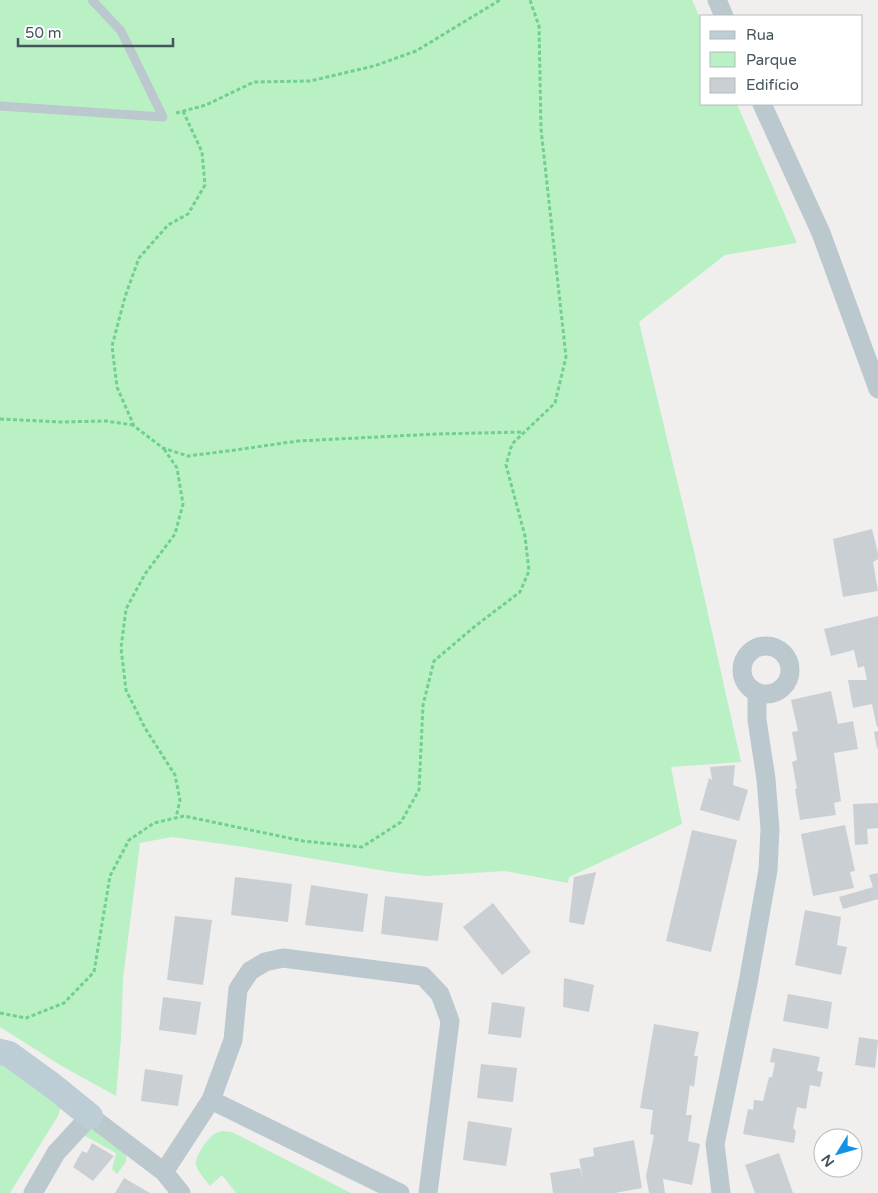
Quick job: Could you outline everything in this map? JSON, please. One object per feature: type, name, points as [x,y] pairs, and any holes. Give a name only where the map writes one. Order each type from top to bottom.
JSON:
[{"type":"street","points":[[717,0],[724,15]]},
{"type":"street","points":[[762,105],[821,233],[878,389]]},
{"type":"street","points":[[721,1193],[716,1144],[768,870],[770,829],[766,779],[757,720],[757,692]]},
{"type":"street","points":[[164,1172],[211,1100],[233,1040],[238,989],[250,972],[265,962],[282,958],[422,976],[440,994],[450,1021],[428,1193]]},
{"type":"street","points":[[0,1052],[9,1054],[53,1086],[164,1172],[181,1193]]},
{"type":"street","points":[[211,1100],[400,1193]]},
{"type":"street","points":[[33,1193],[56,1153],[90,1116]]},
{"type":"lane","points":[[0,106],[163,117],[121,31],[92,0]]},
{"type":"path","points":[[163,117],[206,105],[254,82],[310,81],[374,66],[416,51],[500,0]]},
{"type":"path","points":[[0,1013],[26,1018],[64,1003],[94,972],[110,876],[129,840],[154,823],[184,816],[304,841],[362,846],[401,822],[419,790],[423,705],[434,661],[520,592],[529,571],[525,536],[506,465],[512,444],[555,403],[566,357],[541,129],[540,26],[530,0]]},
{"type":"path","points":[[134,426],[116,387],[112,346],[138,258],[168,225],[188,214],[205,185],[202,152],[183,111]]},
{"type":"path","points":[[0,419],[61,422],[106,421],[134,426],[163,448],[178,468],[183,504],[175,534],[145,574],[126,609],[121,648],[126,690],[145,728],[176,775],[180,800],[176,818]]},
{"type":"path","points":[[163,448],[188,456],[298,441],[436,434],[525,432]]},
{"type":"green space","points":[[0,0],[692,0],[700,18],[700,105],[737,105],[797,243],[725,255],[639,322],[694,551],[741,762],[671,767],[682,824],[569,877],[568,883],[505,871],[426,876],[391,872],[172,837],[140,843],[123,979],[121,1039],[116,1096],[60,1065],[0,1027]]},
{"type":"green space","points":[[0,1038],[13,1044],[62,1104],[58,1116],[10,1193],[0,1193]]},
{"type":"green space","points":[[90,1116],[127,1144],[126,1162],[117,1174],[112,1169],[116,1153],[76,1131]]},
{"type":"green space","points":[[222,1131],[232,1132],[351,1193],[236,1193],[222,1175],[210,1186],[198,1171],[196,1161],[208,1140],[214,1134]]},
{"type":"building","points":[[872,529],[878,553],[878,559],[873,562],[878,591],[843,597],[833,539]]},
{"type":"building","points":[[878,616],[877,727],[872,704],[853,708],[848,680],[867,680],[864,666],[858,668],[854,650],[831,656],[824,629]]},
{"type":"building","points":[[831,691],[838,724],[853,721],[858,749],[834,753],[841,801],[834,803],[836,815],[800,820],[792,762],[797,760],[792,732],[798,731],[791,700]]},
{"type":"building","points":[[878,731],[878,748],[877,748],[874,732]]},
{"type":"building","points":[[735,765],[733,785],[748,790],[739,821],[700,810],[709,778],[712,780],[710,767]]},
{"type":"building","points":[[878,803],[878,828],[867,829],[868,844],[855,845],[853,804]]},
{"type":"building","points":[[845,825],[855,871],[850,872],[854,888],[813,896],[801,834]]},
{"type":"building","points":[[692,830],[737,840],[711,952],[666,941]]},
{"type":"building","points":[[596,872],[584,925],[569,922],[574,877]]},
{"type":"building","points":[[878,873],[878,899],[843,909],[839,897],[873,887],[869,875]]},
{"type":"building","points":[[235,877],[292,884],[288,922],[231,915]]},
{"type":"building","points":[[311,885],[368,894],[363,932],[305,925]]},
{"type":"building","points":[[385,896],[443,903],[438,941],[381,934]]},
{"type":"building","points":[[493,903],[531,952],[502,975],[463,927]]},
{"type":"building","points":[[805,910],[841,917],[837,945],[847,947],[841,975],[795,965]]},
{"type":"building","points":[[175,916],[212,920],[203,985],[167,980]]},
{"type":"building","points":[[564,978],[594,985],[589,1012],[563,1007]]},
{"type":"building","points":[[788,994],[832,1002],[828,1029],[783,1021]]},
{"type":"building","points":[[163,997],[201,1002],[196,1035],[159,1030]]},
{"type":"building","points":[[492,1002],[525,1007],[521,1038],[488,1034]]},
{"type":"building","points":[[654,1024],[699,1032],[694,1056],[698,1056],[694,1087],[690,1085],[686,1115],[692,1115],[688,1141],[700,1144],[692,1185],[663,1179],[665,1193],[649,1193],[646,1176],[654,1135],[650,1134],[653,1110],[640,1108]]},
{"type":"building","points":[[859,1037],[878,1040],[875,1068],[855,1065]]},
{"type":"building","points":[[773,1048],[820,1057],[817,1071],[823,1072],[820,1087],[810,1085],[806,1109],[797,1107],[793,1128],[796,1131],[794,1143],[743,1134],[748,1109],[753,1110],[754,1100],[763,1101],[769,1077],[772,1077],[775,1063],[770,1062]]},
{"type":"building","points":[[481,1064],[517,1068],[513,1102],[477,1098]]},
{"type":"building","points":[[145,1069],[183,1075],[178,1106],[141,1101]]},
{"type":"building","points":[[468,1121],[512,1128],[506,1166],[463,1160]]},
{"type":"building","points":[[634,1140],[642,1188],[615,1193],[553,1193],[550,1173],[580,1168],[583,1179],[579,1159],[594,1156],[593,1148]]},
{"type":"building","points":[[92,1143],[114,1156],[93,1181],[73,1167],[82,1151],[87,1153]]},
{"type":"building","points":[[779,1153],[793,1193],[755,1193],[745,1165]]},
{"type":"building","points":[[124,1178],[150,1193],[115,1193]]}]
